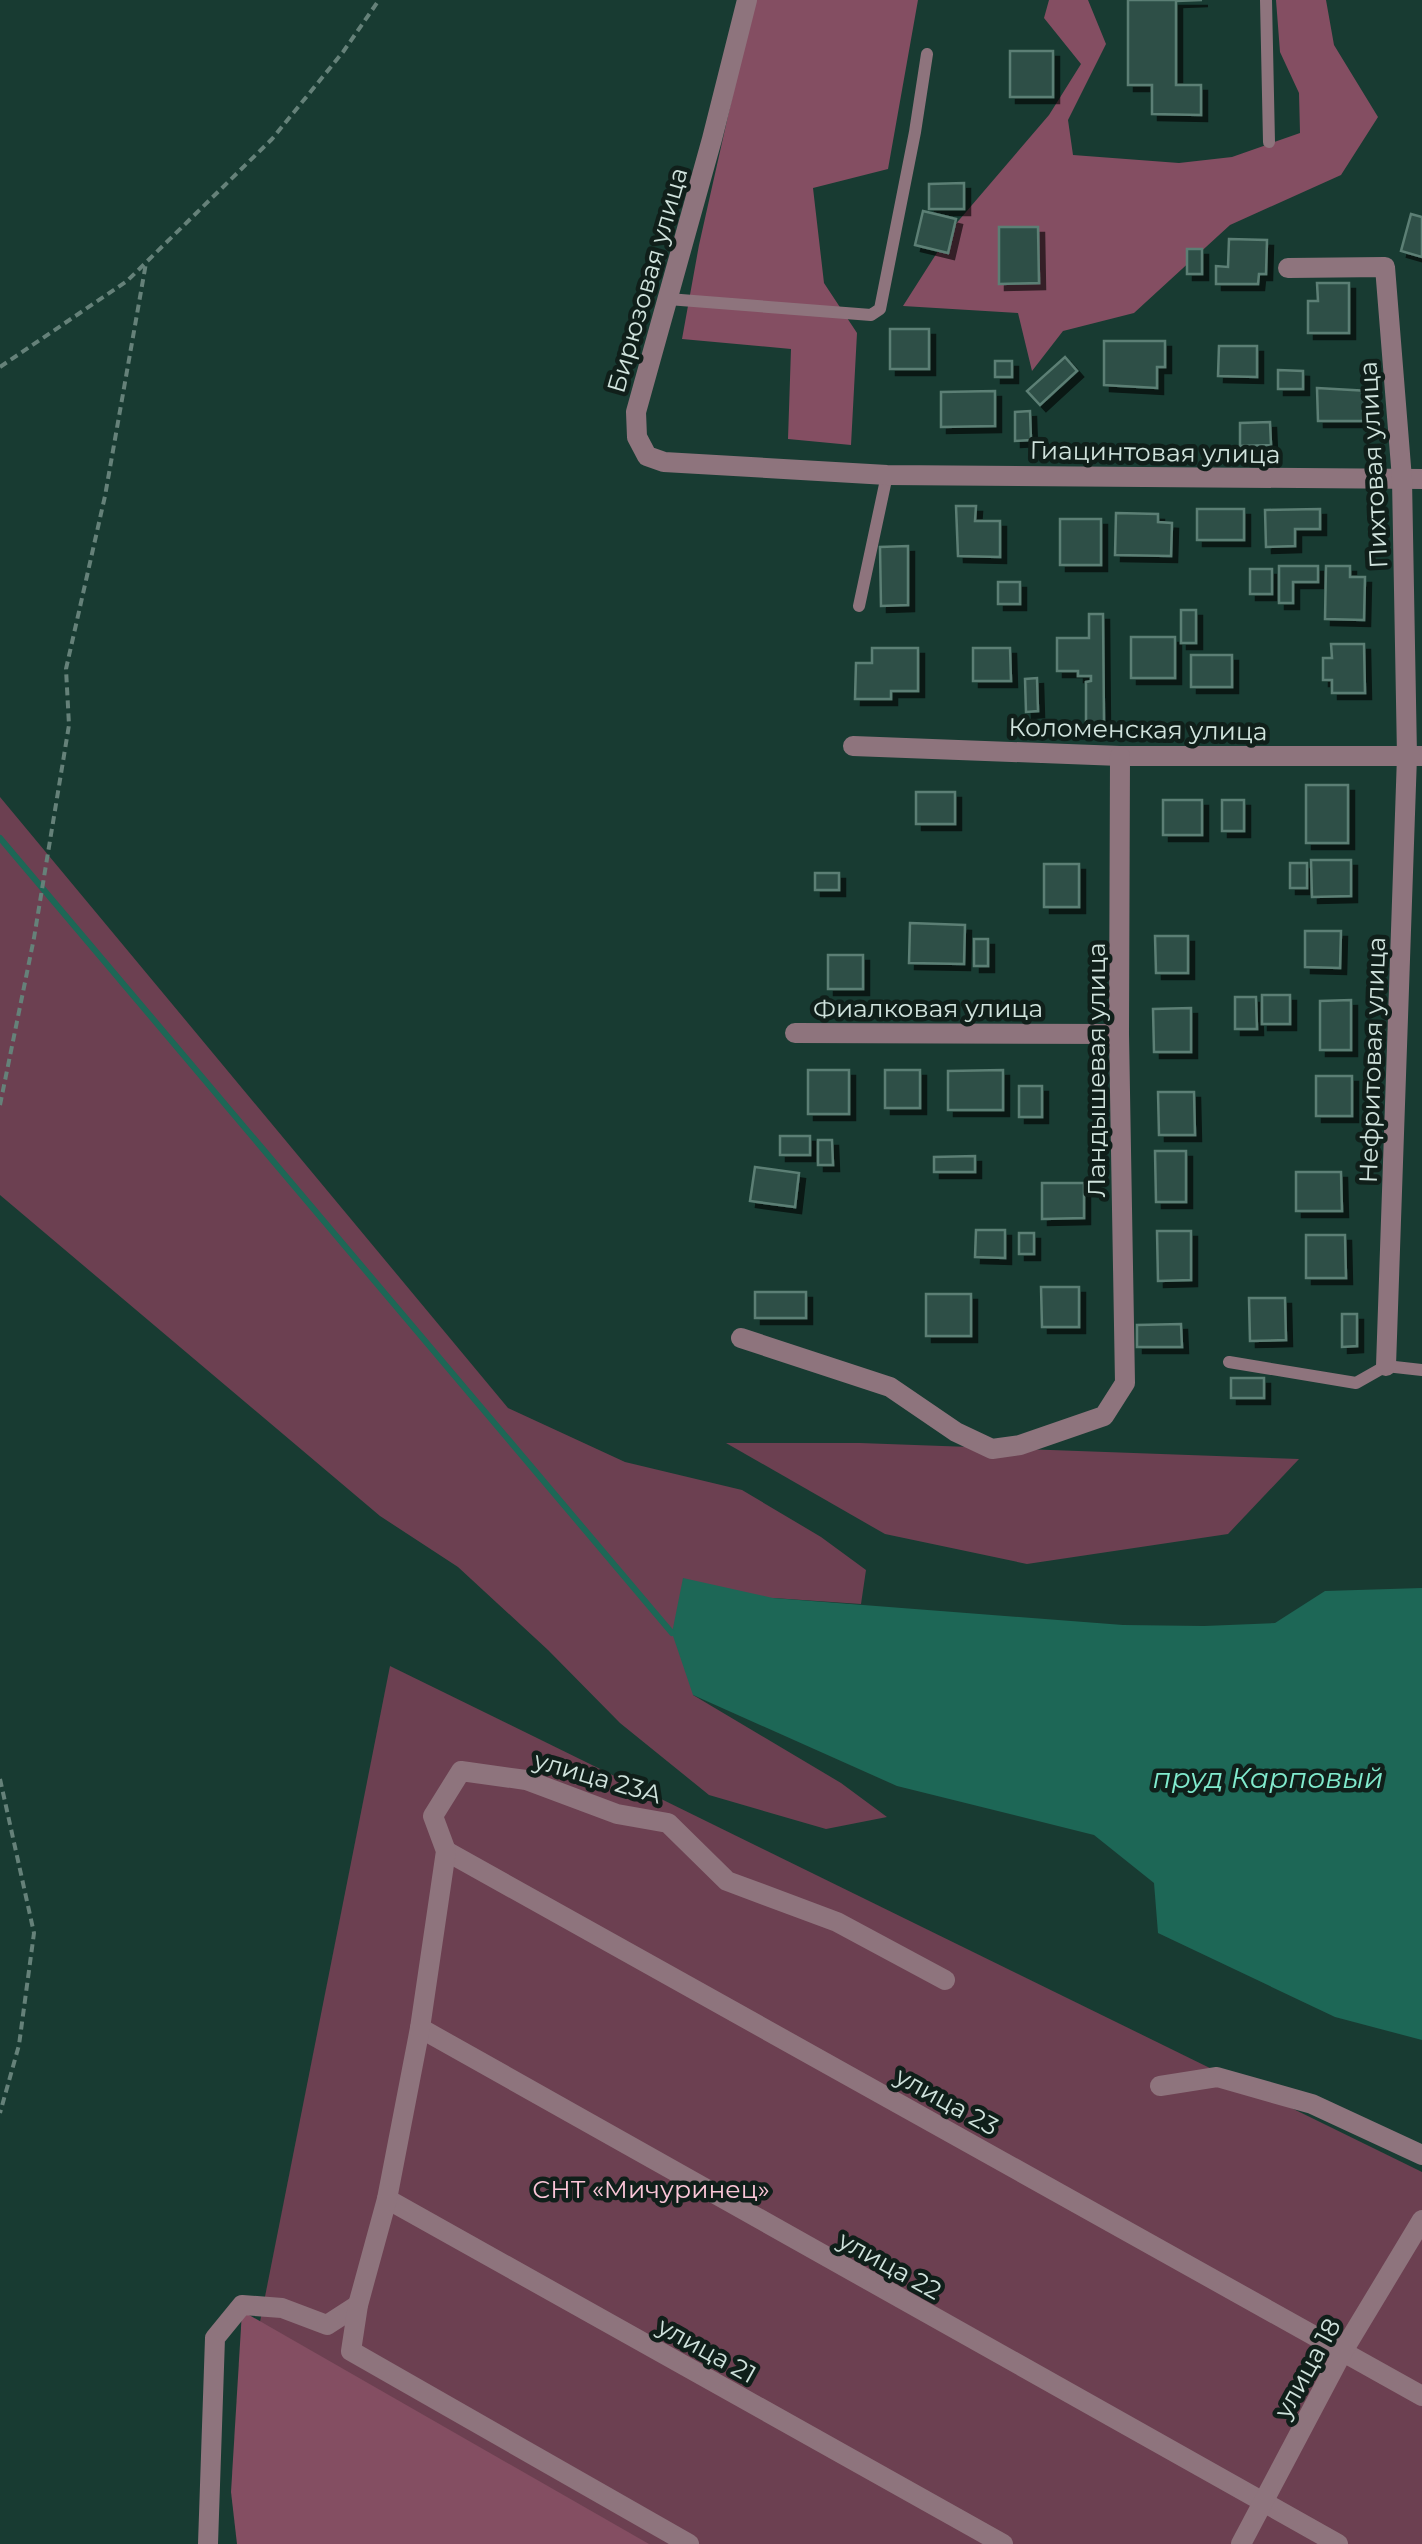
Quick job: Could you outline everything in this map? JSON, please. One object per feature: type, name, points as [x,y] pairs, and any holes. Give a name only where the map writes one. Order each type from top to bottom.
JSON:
[{"type":"street","name":"Бирюзовая улица","points":[[747,0],[636,412],[638,436],[647,456],[664,462],[886,475]]},
{"type":"street","name":"Пихтовая улица","points":[[1288,268],[1385,267],[1412,480],[1415,756]]},
{"type":"street","name":"Гиацинтовая улица","points":[[886,475],[1412,480]]},
{"type":"street","name":"Коломенская улица","points":[[853,746],[1120,756],[1415,756]]},
{"type":"street","name":"Ландышевая улица","points":[[740,1338],[890,1387],[956,1432],[992,1449],[1020,1445],[1104,1416],[1124,1384],[1120,756]]},
{"type":"street","name":"Нефритовая улица","points":[[1386,1366],[1415,756]]},
{"type":"street","name":"Фиалковая улица","points":[[796,1032],[1119,1034]]},
{"type":"street","name":"улица 23А","points":[[446,1851],[433,1816],[461,1772],[526,1780],[617,1814],[668,1824],[727,1881],[837,1922],[945,1980]]},
{"type":"street","points":[[446,1851],[420,2028],[387,2199],[358,2304],[351,2352],[689,2544]]},
{"type":"street","name":"улица 23","points":[[446,1851],[1422,2396]]},
{"type":"street","name":"улица 22","points":[[420,2028],[1338,2544]]},
{"type":"street","points":[[1160,2086],[1216,2077],[1312,2104],[1422,2155]]},
{"type":"street","name":"улица 21","points":[[387,2199],[1003,2544]]},
{"type":"street","name":"улица 18","points":[[1241,2544],[1344,2352],[1422,2220]]},
{"type":"street","points":[[208,2544],[216,2338],[242,2304],[282,2308],[328,2324],[358,2304]]},
{"type":"lane","points":[[1266,0],[1268,142]]},
{"type":"lane","points":[[668,298],[871,315],[880,309],[915,132],[926,54]]},
{"type":"lane","points":[[859,606],[886,475]]},
{"type":"lane","points":[[1229,1362],[1356,1383],[1386,1366],[1422,1370]]},
{"type":"path","points":[[0,367],[127,281],[272,140],[379,0]]},
{"type":"path","points":[[0,1105],[34,938],[69,724],[66,669],[105,496],[146,262]]},
{"type":"path","points":[[0,1779],[34,1932],[20,2046],[0,2113]]},
{"type":"green space","points":[[0,797],[508,1408],[625,1462],[742,1490],[821,1537],[866,1570],[861,1604],[773,1598],[693,1695],[841,1783],[887,1817],[826,1829],[709,1795],[620,1723],[458,1567],[380,1516],[0,1195]]},
{"type":"green space","points":[[726,1443],[860,1443],[1299,1459],[1228,1534],[1027,1564],[885,1534]]},
{"type":"green space","name":"СНТ «Мичуринец»","points":[[390,1666],[1422,2172],[1422,2544],[282,2544],[257,2337]]},
{"type":"shaded area","points":[[754,0],[918,0],[888,169],[813,188],[824,283],[857,333],[851,445],[788,439],[791,349],[682,339]]},
{"type":"shaded area","points":[[1049,0],[1088,0],[1106,44],[1068,120],[1073,155],[1179,163],[1232,157],[1300,133],[1299,93],[1280,52],[1276,0],[1326,0],[1334,45],[1378,117],[1341,175],[1230,225],[1134,313],[1063,331],[1032,371],[1018,313],[903,306],[954,226],[1049,115],[1081,64],[1044,18]]},
{"type":"shaded area","points":[[242,2311],[649,2544],[237,2544],[231,2492]]},
{"type":"water","name":"пруд Карповый","points":[[683,1578],[773,1598],[1123,1625],[1275,1623],[1325,1591],[1422,1588],[1422,2040],[1335,2017],[1158,1933],[1154,1883],[1094,1835],[897,1786],[693,1695],[672,1633]]},
{"type":"building","points":[[1128,0],[1202,0],[1176,1],[1176,85],[1201,85],[1201,115],[1152,114],[1152,85],[1128,85]]},
{"type":"building","points":[[1010,51],[1053,51],[1053,97],[1010,97]]},
{"type":"building","points":[[964,183],[964,209],[929,209],[929,184]]},
{"type":"building","points":[[923,211],[956,219],[948,253],[915,245]]},
{"type":"building","points":[[1411,214],[1422,217],[1422,257],[1401,251]]},
{"type":"building","points":[[999,227],[1038,227],[1039,283],[999,284]]},
{"type":"building","points":[[1229,239],[1267,240],[1266,274],[1259,274],[1258,284],[1216,284],[1216,266],[1228,267]]},
{"type":"building","points":[[1187,249],[1202,249],[1202,274],[1187,274]]},
{"type":"building","points":[[1317,283],[1349,283],[1349,333],[1308,333],[1308,301],[1318,301]]},
{"type":"building","points":[[890,329],[929,329],[929,369],[890,369]]},
{"type":"building","points":[[1104,341],[1165,341],[1165,367],[1157,367],[1157,388],[1104,385]]},
{"type":"building","points":[[1219,346],[1257,346],[1257,377],[1218,376]]},
{"type":"building","points":[[1065,357],[1077,371],[1040,405],[1027,391]]},
{"type":"building","points":[[995,361],[1012,361],[1012,377],[995,377]]},
{"type":"building","points":[[1278,370],[1303,371],[1303,389],[1278,389]]},
{"type":"building","points":[[1317,388],[1369,391],[1369,421],[1318,421]]},
{"type":"building","points":[[995,391],[995,426],[941,427],[941,392]]},
{"type":"building","points":[[1030,411],[1031,440],[1015,441],[1015,412]]},
{"type":"building","points":[[1270,422],[1271,445],[1240,446],[1240,423]]},
{"type":"building","points":[[956,506],[976,506],[975,521],[1000,521],[1000,557],[958,556]]},
{"type":"building","points":[[1197,509],[1244,509],[1244,540],[1197,540]]},
{"type":"building","points":[[1320,509],[1320,529],[1295,529],[1295,546],[1266,547],[1265,510]]},
{"type":"building","points":[[1116,513],[1158,514],[1158,522],[1172,523],[1171,556],[1115,555]]},
{"type":"building","points":[[1060,519],[1101,519],[1101,565],[1060,565]]},
{"type":"building","points":[[908,546],[908,605],[881,606],[880,547]]},
{"type":"building","points":[[1279,566],[1318,566],[1318,582],[1293,582],[1293,603],[1279,603]]},
{"type":"building","points":[[1326,566],[1350,566],[1350,577],[1365,577],[1364,620],[1325,619]]},
{"type":"building","points":[[1250,569],[1272,569],[1272,594],[1250,594]]},
{"type":"building","points":[[998,582],[1020,582],[1020,604],[998,604]]},
{"type":"building","points":[[1181,610],[1196,610],[1196,643],[1181,643]]},
{"type":"building","points":[[1089,614],[1103,614],[1104,723],[1086,723],[1086,682],[1091,681],[1091,676],[1078,676],[1078,671],[1057,671],[1057,638],[1089,638]]},
{"type":"building","points":[[1131,637],[1175,637],[1175,678],[1131,678]]},
{"type":"building","points":[[1331,644],[1364,644],[1365,693],[1332,693],[1332,680],[1323,680],[1323,658],[1332,658]]},
{"type":"building","points":[[872,648],[918,648],[918,691],[891,691],[891,699],[855,699],[856,663],[872,663]]},
{"type":"building","points":[[973,648],[1010,648],[1011,681],[973,681]]},
{"type":"building","points":[[1191,655],[1232,655],[1232,687],[1191,687]]},
{"type":"building","points":[[1037,678],[1038,711],[1026,712],[1025,679]]},
{"type":"building","points":[[1306,785],[1348,785],[1348,843],[1306,843]]},
{"type":"building","points":[[916,792],[955,792],[955,824],[916,824]]},
{"type":"building","points":[[1163,800],[1202,800],[1202,835],[1163,835]]},
{"type":"building","points":[[1222,800],[1244,800],[1244,831],[1222,831]]},
{"type":"building","points":[[1311,860],[1351,860],[1351,896],[1312,897]]},
{"type":"building","points":[[1290,863],[1307,863],[1307,888],[1290,888]]},
{"type":"building","points":[[1044,864],[1079,864],[1079,907],[1044,907]]},
{"type":"building","points":[[815,873],[839,873],[839,890],[815,890]]},
{"type":"building","points":[[910,923],[965,925],[964,964],[909,963]]},
{"type":"building","points":[[1305,931],[1341,931],[1340,968],[1305,967]]},
{"type":"building","points":[[1155,936],[1188,936],[1188,973],[1156,973]]},
{"type":"building","points":[[974,939],[988,939],[988,966],[974,966]]},
{"type":"building","points":[[828,955],[863,955],[863,989],[828,989]]},
{"type":"building","points":[[1262,995],[1290,995],[1290,1024],[1262,1024]]},
{"type":"building","points":[[1235,997],[1256,997],[1257,1029],[1235,1029]]},
{"type":"building","points":[[1351,1000],[1351,1050],[1320,1050],[1320,1001]]},
{"type":"building","points":[[1191,1008],[1191,1052],[1154,1052],[1153,1009]]},
{"type":"building","points":[[808,1070],[849,1070],[849,1114],[808,1114]]},
{"type":"building","points":[[885,1070],[920,1070],[920,1108],[885,1108]]},
{"type":"building","points":[[1003,1070],[1003,1110],[948,1110],[948,1071]]},
{"type":"building","points":[[1316,1076],[1352,1076],[1352,1116],[1316,1116]]},
{"type":"building","points":[[1019,1086],[1042,1086],[1042,1117],[1019,1117]]},
{"type":"building","points":[[1158,1092],[1194,1092],[1195,1135],[1159,1135]]},
{"type":"building","points":[[780,1136],[810,1136],[810,1155],[780,1155]]},
{"type":"building","points":[[818,1140],[832,1140],[833,1165],[818,1165]]},
{"type":"building","points":[[1155,1151],[1186,1151],[1186,1202],[1156,1202]]},
{"type":"building","points":[[975,1156],[975,1172],[934,1172],[934,1157]]},
{"type":"building","points":[[755,1167],[799,1173],[795,1207],[750,1201]]},
{"type":"building","points":[[1296,1172],[1341,1172],[1342,1211],[1296,1211]]},
{"type":"building","points":[[1042,1183],[1084,1183],[1084,1218],[1042,1219]]},
{"type":"building","points":[[976,1230],[1005,1230],[1005,1258],[975,1257]]},
{"type":"building","points":[[1157,1231],[1191,1231],[1191,1280],[1158,1281]]},
{"type":"building","points":[[1019,1233],[1034,1233],[1034,1254],[1019,1254]]},
{"type":"building","points":[[1306,1235],[1345,1235],[1346,1278],[1306,1278]]},
{"type":"building","points":[[1041,1287],[1079,1287],[1079,1327],[1042,1327]]},
{"type":"building","points":[[755,1292],[806,1292],[806,1318],[755,1318]]},
{"type":"building","points":[[926,1294],[971,1294],[971,1336],[926,1336]]},
{"type":"building","points":[[1249,1298],[1285,1298],[1286,1340],[1250,1341]]},
{"type":"building","points":[[1342,1314],[1357,1314],[1357,1346],[1342,1347]]},
{"type":"building","points":[[1181,1324],[1182,1347],[1137,1347],[1137,1325]]},
{"type":"building","points":[[1231,1378],[1264,1378],[1264,1398],[1231,1398]]},
{"type":"waterway","points":[[0,838],[672,1633]]}]
